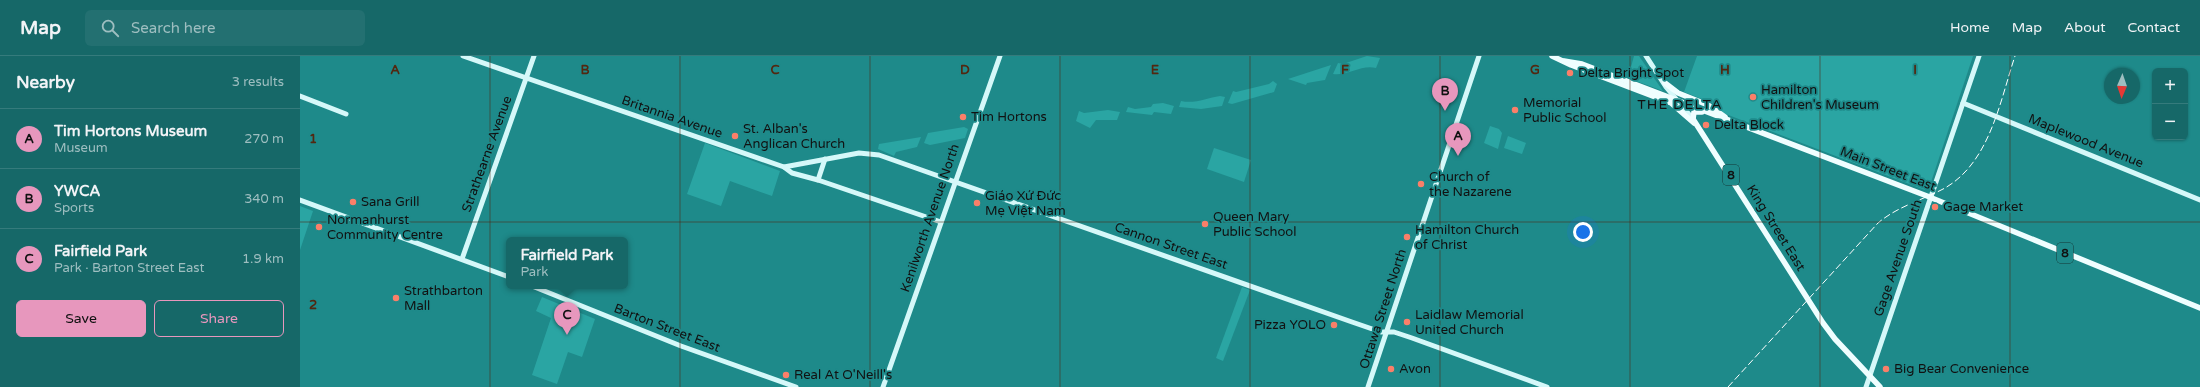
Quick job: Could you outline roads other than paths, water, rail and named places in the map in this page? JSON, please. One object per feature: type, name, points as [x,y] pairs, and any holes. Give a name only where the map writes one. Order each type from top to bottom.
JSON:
[{"type":"main road","name":"Main Street East","points":[[1552,56],[1571,65],[1671,103],[1699,127]]},
{"type":"main road","name":"Main Street East","points":[[1564,61],[1582,64],[1931,198],[2200,308]]},
{"type":"main road","points":[[1665,83],[1678,93],[1708,105],[1737,124]]},
{"type":"main road","points":[[1693,119],[1695,111],[1712,114]]},
{"type":"main road","name":"King Street East","points":[[1693,119],[1823,323],[1835,339],[1880,387]]},
{"type":"street","name":"Britannia Avenue","points":[[464,56],[784,167],[792,173],[818,180],[941,222]]},
{"type":"street","name":"Strathearne Avenue","points":[[462,259],[534,56]]},
{"type":"street","name":"Kenilworth Avenue North","points":[[883,387],[1000,56]]},
{"type":"street","name":"Ottawa Street North","points":[[1368,387],[1479,56]]},
{"type":"street","name":"King Street East","points":[[1646,56],[1676,100],[1693,119]]},
{"type":"street","name":"Gage Avenue South","points":[[1866,387],[1979,56]]},
{"type":"street","points":[[300,96],[346,114]]},
{"type":"street","name":"Maplewood Avenue","points":[[1963,103],[2200,200]]},
{"type":"street","name":"Cannon Street East","points":[[784,167],[854,154],[872,153],[1352,322],[1412,338],[1547,387]]},
{"type":"street","points":[[818,180],[825,159]]},
{"type":"street","points":[[300,200],[506,276]]},
{"type":"street","name":"Barton Street East","points":[[539,289],[672,343],[796,387]]},
{"type":"railway","points":[[1728,387],[1878,223],[1894,212],[1945,188],[1960,177],[1973,163],[1983,147],[1991,129],[2015,56]]},
{"type":"place","name":"Delta Bright Spot","points":[[1570,73]]},
{"type":"place","name":"Hamilton Children's Museum","points":[[1753,97]]},
{"type":"place","name":"Memorial Public School","points":[[1515,110]]},
{"type":"place","name":"YWCA","points":[[1445,111]]},
{"type":"place","name":"Tim Hortons","points":[[963,117]]},
{"type":"place","name":"Delta Block","points":[[1706,125]]},
{"type":"place","name":"St. Alban's Anglican Church","points":[[735,136]]},
{"type":"place","name":"Tim Hortons Museum","points":[[1458,156]]},
{"type":"place","name":"Church of the Nazarene","points":[[1421,184]]},
{"type":"place","name":"Sana Grill","points":[[353,202]]},
{"type":"place","name":"Giáo Xứ Đức Mẹ Việt Nam","points":[[977,203]]},
{"type":"place","name":"Gage Market","points":[[1935,207]]},
{"type":"place","name":"Queen Mary Public School","points":[[1205,224]]},
{"type":"place","name":"Normanhurst Community Centre","points":[[319,227]]},
{"type":"place","name":"Hamilton Church of Christ","points":[[1407,237]]},
{"type":"place","name":"Strathbarton Mall","points":[[396,298]]},
{"type":"place","name":"Laidlaw Memorial United Church","points":[[1407,322]]},
{"type":"place","name":"Pizza YOLO","points":[[1334,325]]},
{"type":"place","name":"Fairfield Park","points":[[567,335]]},
{"type":"place","name":"Avon","points":[[1391,369]]},
{"type":"place","name":"Big Bear Convenience","points":[[1886,369]]},
{"type":"place","name":"Real At O'Neill's","points":[[786,375]]},
{"type":"district","name":"THE DELTA","points":[[1680,104]]}]
